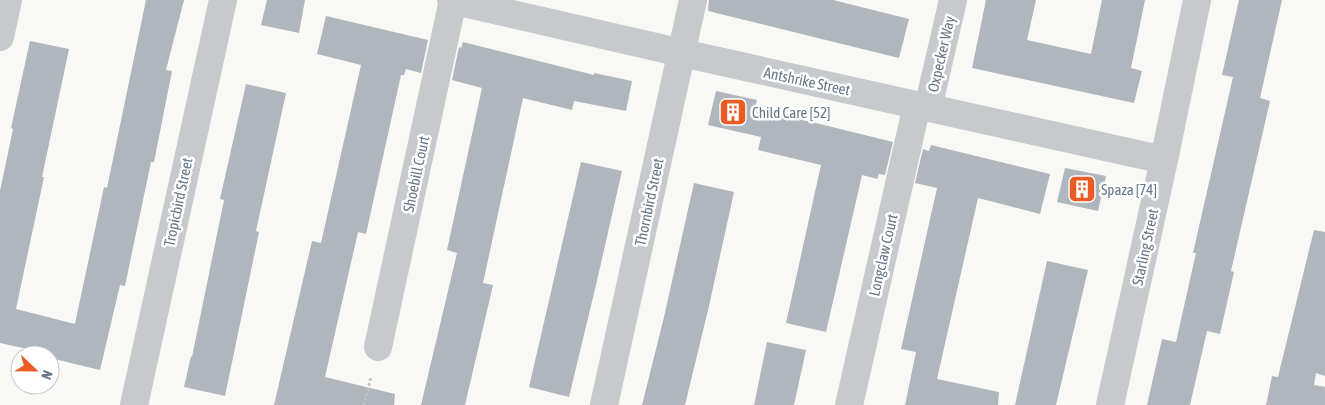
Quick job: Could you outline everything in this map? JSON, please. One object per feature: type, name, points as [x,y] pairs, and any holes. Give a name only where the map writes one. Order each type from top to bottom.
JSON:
[{"type":"street","points":[[0,37],[8,0]]},
{"type":"street","name":"Tropicbird Street","points":[[134,405],[223,0]]},
{"type":"street","name":"Antshrike Street","points":[[453,0],[1164,160]]},
{"type":"street","name":"Shoebill Court","points":[[378,348],[453,0]]},
{"type":"street","name":"Thornbird Street","points":[[604,405],[693,0]]},
{"type":"street","name":"Oxpecker Way","points":[[923,106],[953,0]]},
{"type":"street","name":"Starling Street","points":[[1110,405],[1197,0]]},
{"type":"street","name":"Longclaw Court","points":[[849,405],[923,106]]},
{"type":"building","points":[[146,0],[184,0],[166,70],[172,71],[154,162],[151,162],[125,286],[120,285],[100,370],[60,360],[60,345],[10,345],[0,343],[0,191],[13,129],[11,128],[30,41],[69,49],[16,309],[75,324],[104,187],[107,188]]},
{"type":"building","points":[[267,0],[305,0],[299,33],[261,25]]},
{"type":"building","points":[[709,0],[833,0],[909,19],[899,58],[708,11]]},
{"type":"building","points":[[986,0],[1036,0],[1027,40],[1091,54],[1102,0],[1145,0],[1131,68],[1142,71],[1134,103],[972,68]]},
{"type":"building","points":[[1239,0],[1282,0],[1260,98],[1270,101],[1231,271],[1234,272],[1220,334],[1207,331],[1190,405],[1147,405],[1162,339],[1176,342],[1196,253],[1193,253],[1233,77],[1222,75]]},
{"type":"building","points":[[326,16],[428,40],[421,73],[406,69],[404,75],[401,75],[366,234],[358,232],[325,377],[395,394],[394,405],[274,405],[312,241],[321,243],[361,65],[317,54]]},
{"type":"building","points":[[463,42],[594,75],[594,73],[632,81],[626,111],[574,101],[572,110],[523,98],[483,283],[493,285],[465,405],[421,405],[457,253],[447,250],[482,88],[452,80],[459,47],[461,48]]},
{"type":"building","points":[[246,84],[286,93],[256,231],[259,232],[225,396],[184,387],[192,357],[224,200],[220,199]]},
{"type":"building","points":[[716,91],[757,100],[755,108],[893,142],[885,175],[879,174],[877,179],[862,175],[826,332],[786,323],[821,165],[758,150],[761,137],[708,125]]},
{"type":"building","points":[[931,145],[1050,174],[1040,214],[978,198],[937,379],[999,392],[998,405],[905,405],[916,352],[901,349],[937,188],[915,183],[923,149],[929,151]]},
{"type":"building","points":[[581,162],[622,171],[569,397],[529,387]]},
{"type":"building","name":"Spaza [74]","points":[[1065,168],[1106,176],[1098,211],[1057,202]]},
{"type":"building","points":[[694,183],[734,192],[709,306],[685,405],[642,405],[664,317]]},
{"type":"building","points":[[1314,230],[1325,232],[1325,376],[1316,373],[1314,385],[1325,387],[1325,405],[1266,405],[1272,376],[1278,377]]},
{"type":"building","points":[[1047,261],[1088,270],[1056,405],[1015,405]]},
{"type":"building","points":[[767,342],[806,350],[794,405],[754,405]]},
{"type":"place","name":"Child Care [52]","points":[[733,112]]},
{"type":"place","name":"Spaza [74]","points":[[1082,189]]}]
